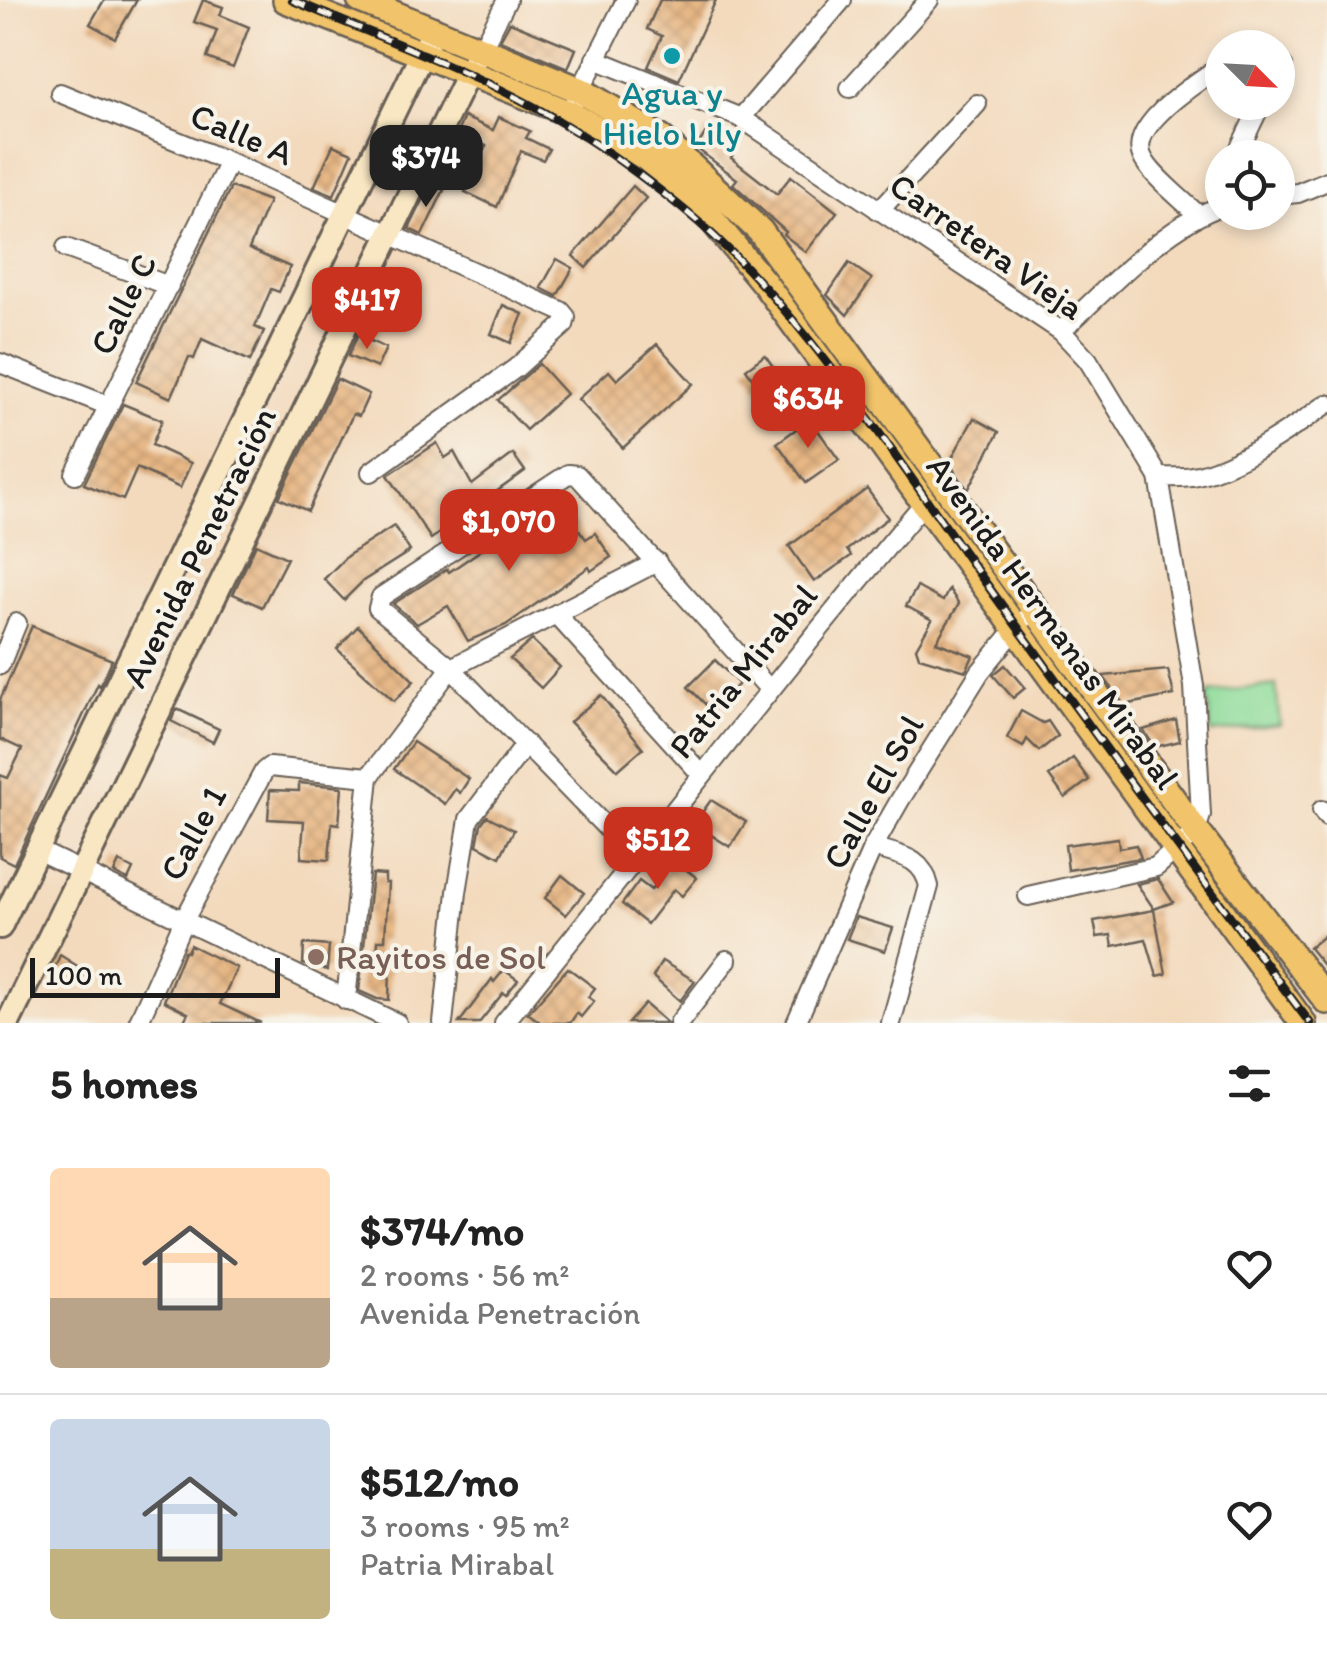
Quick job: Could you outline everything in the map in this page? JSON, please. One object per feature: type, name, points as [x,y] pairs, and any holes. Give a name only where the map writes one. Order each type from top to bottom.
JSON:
[{"type":"main road","name":"Avenida Hermanas Mirabal","points":[[286,0],[422,55],[575,102],[662,139],[760,231],[1196,831],[1327,1002]]},
{"type":"main road","name":"Avenida Hermanas Mirabal","points":[[360,0],[482,48],[575,102],[690,193],[765,284],[1174,851],[1303,1023]]},
{"type":"street","points":[[482,48],[507,0]]},
{"type":"street","points":[[575,102],[626,0]]},
{"type":"street","points":[[741,118],[842,0]]},
{"type":"street","points":[[850,88],[929,0]]},
{"type":"street","name":"Avenida Penetración","points":[[0,927],[434,29]]},
{"type":"street","name":"Avenida Penetración","points":[[8,1023],[467,70],[482,48]]},
{"type":"street","name":"Carretera Vieja","points":[[596,60],[741,118],[1061,331],[1088,360],[1159,477],[1194,686],[1201,815],[1196,831]]},
{"type":"street","points":[[1205,77],[1168,104],[1140,144],[1143,160],[1205,199]]},
{"type":"street","name":"Calle A","points":[[60,93],[229,162],[562,311],[566,317],[564,324],[516,368],[370,472]]},
{"type":"street","points":[[880,211],[976,104]]},
{"type":"street","name":"Calle C","points":[[75,474],[229,162]]},
{"type":"street","points":[[1295,193],[1327,181]]},
{"type":"street","points":[[1061,331],[1205,212]]},
{"type":"street","points":[[66,248],[169,286]]},
{"type":"street","points":[[0,363],[109,406]]},
{"type":"street","points":[[1159,477],[1194,476],[1222,465],[1286,434],[1327,404]]},
{"type":"street","points":[[638,859],[451,668],[378,608],[378,602],[568,474],[576,474],[774,686]]},
{"type":"street","name":"Patria Mirabal","points":[[504,1023],[796,656],[927,507]]},
{"type":"street","points":[[346,1000],[369,777],[451,668],[657,562]]},
{"type":"street","name":"Calle El Sol","points":[[796,1023],[874,847],[980,672],[1014,628],[1036,610]]},
{"type":"street","points":[[556,614],[701,774]]},
{"type":"street","points":[[0,665],[17,623]]},
{"type":"street","points":[[444,1023],[457,892],[469,819],[526,744]]},
{"type":"street","name":"Calle 1","points":[[146,1021],[183,922],[266,768],[369,777]]},
{"type":"street","points":[[1028,896],[1156,866],[1196,831]]},
{"type":"street","points":[[874,847],[916,861],[925,869],[929,886],[891,1023]]},
{"type":"street","points":[[37,850],[397,1023]]},
{"type":"street","points":[[679,1023],[727,960]]},
{"type":"green space","points":[[1276,685],[1280,725],[1211,733],[1207,693]]},
{"type":"building","points":[[104,0],[137,0],[115,38],[90,24]]},
{"type":"building","points":[[203,0],[223,7],[220,15],[249,27],[233,68],[207,58],[217,30],[194,22]]},
{"type":"building","name":"Agua y Hielo Lily","points":[[660,0],[716,0],[679,80],[648,67],[662,36],[647,29]]},
{"type":"building","points":[[510,22],[576,49],[568,68],[500,40]]},
{"type":"building","points":[[464,117],[493,130],[499,117],[530,131],[526,138],[549,149],[543,160],[521,151],[497,207],[465,192],[486,146],[457,133]]},
{"type":"building","points":[[708,129],[737,147],[731,158],[777,194],[791,176],[837,212],[806,252],[733,184],[737,179],[696,148]]},
{"type":"building","points":[[333,145],[352,153],[334,195],[314,187]]},
{"type":"building","points":[[431,184],[444,190],[422,235],[409,229]]},
{"type":"building","points":[[633,186],[646,198],[586,268],[573,256]]},
{"type":"building","points":[[231,187],[269,201],[249,249],[290,267],[279,292],[271,289],[255,327],[264,331],[250,361],[202,339],[194,359],[189,357],[171,398],[136,382]]},
{"type":"building","points":[[557,259],[573,268],[557,296],[541,288]]},
{"type":"building","points":[[849,263],[872,279],[847,315],[827,295]]},
{"type":"building","points":[[503,305],[523,314],[511,343],[491,334]]},
{"type":"building","points":[[358,335],[386,348],[377,368],[348,356]]},
{"type":"building","points":[[657,344],[693,384],[623,448],[578,399],[609,371],[617,380]]},
{"type":"building","points":[[765,355],[788,388],[769,402],[746,369]]},
{"type":"building","points":[[539,364],[566,394],[526,430],[498,400]]},
{"type":"building","points":[[337,379],[369,394],[359,416],[353,414],[308,511],[279,498]]},
{"type":"building","points":[[123,404],[162,420],[152,445],[191,463],[180,488],[137,468],[123,500],[84,484]]},
{"type":"building","points":[[974,418],[999,432],[968,490],[949,463]]},
{"type":"building","points":[[810,419],[839,460],[806,483],[777,443]]},
{"type":"building","points":[[437,443],[445,458],[454,452],[472,485],[513,454],[525,471],[431,539],[388,475]]},
{"type":"building","points":[[867,489],[888,518],[847,550],[851,556],[814,582],[789,546]]},
{"type":"building","points":[[556,499],[586,539],[595,533],[611,557],[591,571],[589,567],[506,625],[468,641],[448,606],[417,624],[393,604],[447,569],[449,572]]},
{"type":"building","points":[[394,526],[410,551],[363,581],[344,600],[324,579],[347,556]]},
{"type":"building","points":[[256,544],[287,558],[262,607],[233,594]]},
{"type":"building","points":[[917,587],[943,601],[949,589],[959,604],[936,642],[973,656],[966,671],[919,657],[916,648],[932,620],[906,606]]},
{"type":"building","points":[[32,626],[112,660],[14,864],[0,857],[0,775],[8,778],[22,749],[0,739],[0,700]]},
{"type":"building","points":[[358,626],[414,681],[394,701],[337,649]]},
{"type":"building","points":[[532,640],[560,667],[541,688],[510,659]]},
{"type":"building","points":[[715,660],[739,684],[712,711],[688,687]]},
{"type":"building","points":[[1005,665],[1025,688],[1013,698],[993,675]]},
{"type":"building","points":[[1168,670],[1174,695],[1124,705],[1103,676]]},
{"type":"building","points":[[601,695],[643,748],[618,770],[570,722]]},
{"type":"building","points":[[177,709],[219,729],[213,742],[171,721]]},
{"type":"building","points":[[1021,711],[1043,723],[1048,721],[1058,736],[1039,751],[1027,739],[1023,747],[1007,738]]},
{"type":"building","points":[[1176,720],[1180,741],[1155,747],[1143,730]]},
{"type":"building","points":[[413,742],[469,779],[460,793],[455,789],[445,804],[394,769]]},
{"type":"building","points":[[1073,758],[1089,780],[1065,798],[1049,776]]},
{"type":"building","points":[[299,783],[342,787],[339,824],[332,823],[329,860],[301,858],[304,821],[268,819],[270,790],[299,791]]},
{"type":"building","points":[[711,800],[746,822],[730,847],[694,824]]},
{"type":"building","points":[[487,816],[514,830],[500,857],[477,845],[481,824]]},
{"type":"building","points":[[1118,838],[1119,848],[1136,845],[1141,858],[1068,870],[1065,845]]},
{"type":"building","points":[[674,860],[697,878],[682,896],[674,889],[647,924],[622,904],[639,881],[651,890]]},
{"type":"building","points":[[119,862],[133,869],[128,880],[114,873]]},
{"type":"building","points":[[372,874],[385,875],[388,883],[385,940],[378,940],[376,968],[390,968],[389,1000],[359,991]]},
{"type":"building","points":[[562,875],[584,893],[566,915],[545,898]]},
{"type":"building","points":[[1158,879],[1173,902],[1154,909],[1137,884]]},
{"type":"building","points":[[1154,910],[1166,974],[1157,976],[1146,939],[1113,946],[1111,935],[1097,937],[1094,921]]},
{"type":"building","points":[[856,917],[893,928],[885,951],[847,939]]},
{"type":"building","points":[[1327,933],[1327,970],[1309,948]]},
{"type":"building","name":"Rayitos de Sol","points":[[304,944],[329,946],[327,970],[303,964]]},
{"type":"building","points":[[190,945],[237,968],[220,1004],[261,1023],[183,1023],[188,1013],[164,1001]]},
{"type":"building","points":[[60,955],[85,971],[78,986],[52,975]]},
{"type":"building","points":[[662,961],[695,981],[680,1001],[653,977]]},
{"type":"building","points":[[568,968],[595,988],[588,997],[594,1001],[581,1017],[577,1013],[570,1023],[541,1023],[528,1013]]},
{"type":"building","points":[[504,970],[518,980],[506,995],[503,993],[479,1023],[459,1023],[492,979],[494,982]]},
{"type":"building","points":[[645,1004],[667,1023],[628,1023]]},
{"type":"railway","points":[[292,0],[535,107],[626,165],[723,244],[762,284],[834,372],[1310,1023]]},
{"type":"place","name":"Agua y Hielo Lily","points":[[672,56]]},
{"type":"place","name":"Rayitos de Sol","points":[[316,957]]}]
